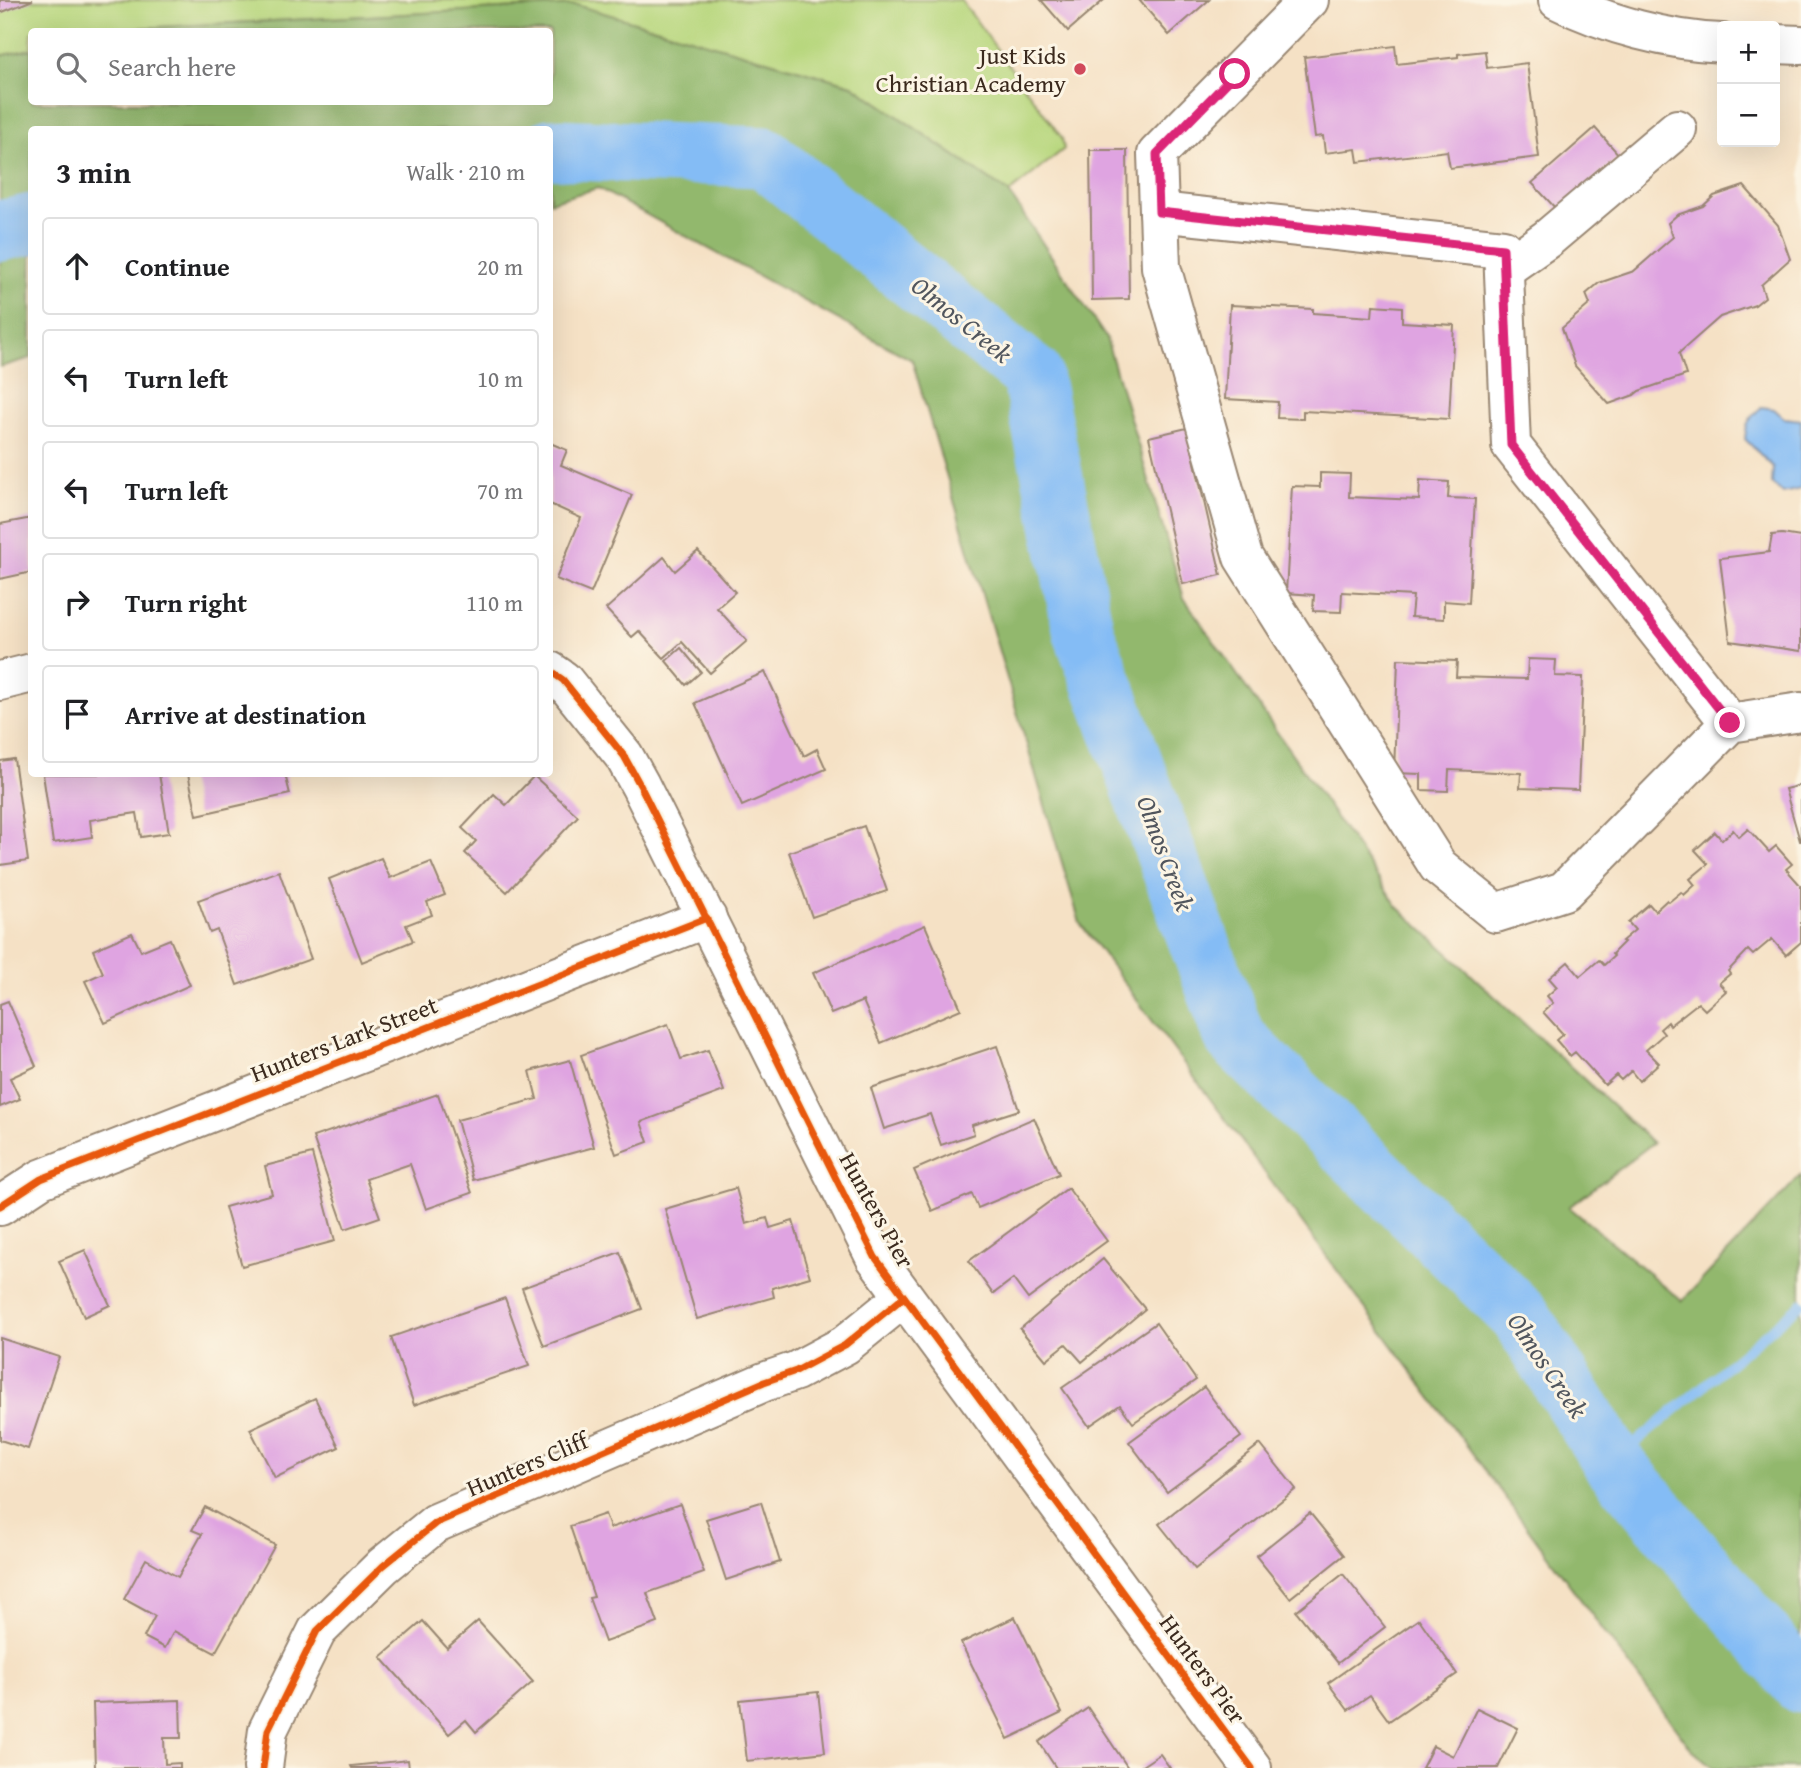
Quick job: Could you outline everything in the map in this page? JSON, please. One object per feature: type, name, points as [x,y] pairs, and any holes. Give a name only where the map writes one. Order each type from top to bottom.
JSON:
[{"type":"street","points":[[1309,0],[1157,154],[1161,267],[1243,558],[1438,866],[1496,913],[1564,891],[1730,723],[1801,712]]},
{"type":"street","points":[[1558,0],[1601,8],[1628,26],[1691,42],[1717,43]]},
{"type":"street","points":[[1780,44],[1801,45]]},
{"type":"street","points":[[1504,269],[1547,239],[1677,129]]},
{"type":"street","points":[[1159,212],[1503,249],[1511,445],[1730,723]]},
{"type":"street","name":"Hunters Pier","points":[[553,673],[562,680],[624,756],[876,1257],[1252,1768]]},
{"type":"street","name":"Hunters Lark Street","points":[[0,1206],[41,1179],[707,918]]},
{"type":"street","name":"Hunters Cliff","points":[[263,1768],[268,1730],[317,1631],[383,1566],[436,1524],[764,1382],[796,1371],[845,1345],[904,1297]]},
{"type":"green space","points":[[0,0],[961,0],[1062,138],[1064,149],[1009,193],[852,85],[576,5],[139,28],[28,28],[28,50],[0,56]]},
{"type":"green space","points":[[576,5],[852,85],[1009,193],[1106,338],[1184,598],[1398,907],[1653,1143],[1569,1207],[1682,1301],[1801,1175],[1801,1768],[1714,1768],[1692,1750],[1080,923],[912,360],[598,188],[553,201],[553,126],[28,126],[28,359],[0,367],[0,56],[28,50],[28,105],[553,105],[553,28],[139,28]]},
{"type":"water","points":[[1762,407],[1774,409],[1784,418],[1801,420],[1801,489],[1783,493],[1772,484],[1773,467],[1745,439],[1749,421]]},
{"type":"building","points":[[0,0],[33,0],[0,13]]},
{"type":"building","points":[[1041,0],[1104,0],[1068,31]]},
{"type":"building","points":[[1139,0],[1209,0],[1169,35]]},
{"type":"building","points":[[1395,46],[1397,64],[1485,51],[1487,68],[1527,63],[1539,157],[1450,168],[1447,151],[1358,162],[1356,149],[1325,153],[1323,136],[1315,137],[1304,57]]},
{"type":"building","points":[[1595,128],[1620,156],[1558,211],[1532,183]]},
{"type":"building","points":[[1090,150],[1127,150],[1129,299],[1092,300]]},
{"type":"building","points":[[1744,186],[1778,225],[1790,259],[1761,285],[1765,297],[1755,305],[1720,317],[1679,353],[1686,375],[1609,404],[1575,366],[1562,328],[1590,304],[1586,294],[1599,283],[1634,271],[1673,237],[1668,223],[1677,215],[1703,206],[1714,196]]},
{"type":"building","points":[[1230,305],[1313,309],[1313,313],[1372,317],[1373,305],[1402,307],[1402,322],[1454,325],[1449,419],[1303,411],[1303,419],[1277,418],[1278,402],[1225,399]]},
{"type":"building","points":[[1187,428],[1221,575],[1183,584],[1149,437]]},
{"type":"building","points":[[553,444],[567,450],[561,465],[632,495],[591,593],[556,579],[581,518],[553,505]]},
{"type":"building","points":[[1320,473],[1350,474],[1349,497],[1419,500],[1420,480],[1449,482],[1448,498],[1475,499],[1469,603],[1444,601],[1444,619],[1411,617],[1413,596],[1342,592],[1341,612],[1313,611],[1314,595],[1286,593],[1292,486],[1320,487]]},
{"type":"building","points":[[28,519],[28,573],[0,579],[0,524]]},
{"type":"building","points":[[1772,535],[1801,537],[1801,651],[1730,641],[1720,558],[1769,552]]},
{"type":"building","points":[[698,551],[735,592],[717,608],[747,641],[710,673],[682,642],[664,658],[639,631],[632,637],[606,609],[664,557],[675,571]]},
{"type":"building","points":[[681,648],[701,672],[686,685],[666,661]]},
{"type":"building","points":[[1398,659],[1457,661],[1456,677],[1527,679],[1528,659],[1556,660],[1555,676],[1583,677],[1578,790],[1520,788],[1521,773],[1449,770],[1448,791],[1421,790],[1421,774],[1394,773]]},
{"type":"building","points":[[765,672],[804,756],[817,749],[826,769],[742,806],[695,703]]},
{"type":"building","points":[[14,759],[28,861],[0,865],[0,761]]},
{"type":"building","points":[[43,777],[160,777],[169,833],[141,837],[137,813],[90,820],[92,837],[53,843]]},
{"type":"building","points":[[189,777],[286,777],[290,794],[197,815]]},
{"type":"building","points":[[535,777],[578,816],[507,892],[465,853],[476,841],[462,828],[494,794],[506,805]]},
{"type":"building","points":[[1801,785],[1801,841],[1800,841],[1785,789]]},
{"type":"building","points":[[864,826],[887,891],[812,917],[789,852]]},
{"type":"building","points":[[1748,829],[1769,852],[1776,846],[1792,864],[1786,869],[1801,886],[1801,942],[1786,955],[1772,939],[1753,955],[1748,950],[1728,971],[1730,974],[1719,983],[1726,991],[1705,1010],[1698,1003],[1670,1025],[1668,1022],[1660,1029],[1664,1034],[1646,1050],[1659,1063],[1639,1081],[1631,1071],[1621,1080],[1616,1075],[1605,1085],[1575,1052],[1570,1056],[1556,1040],[1563,1034],[1543,1012],[1553,1003],[1547,996],[1557,987],[1549,978],[1568,962],[1580,976],[1599,960],[1604,965],[1614,956],[1612,954],[1624,942],[1622,941],[1635,930],[1628,922],[1649,904],[1655,911],[1667,900],[1669,902],[1681,892],[1684,895],[1695,885],[1690,879],[1708,864],[1695,850],[1715,832],[1722,840],[1733,830],[1739,837]]},
{"type":"building","points":[[381,858],[390,878],[431,862],[445,895],[427,902],[432,915],[406,925],[413,941],[362,962],[329,879]]},
{"type":"building","points":[[279,871],[311,959],[237,985],[217,930],[210,933],[198,900]]},
{"type":"building","points":[[925,925],[961,1009],[881,1043],[863,1001],[831,1014],[813,973]]},
{"type":"building","points":[[132,933],[141,951],[170,939],[190,985],[105,1023],[85,981],[103,973],[93,950]]},
{"type":"building","points":[[8,1001],[36,1066],[10,1078],[20,1099],[0,1107],[0,1004]]},
{"type":"building","points":[[668,1024],[681,1059],[708,1050],[724,1091],[641,1122],[648,1142],[616,1154],[581,1055]]},
{"type":"building","points":[[997,1046],[1019,1110],[972,1125],[974,1134],[941,1145],[930,1114],[884,1129],[871,1088]]},
{"type":"building","points":[[570,1060],[594,1147],[473,1180],[457,1120],[537,1099],[530,1071]]},
{"type":"building","points":[[438,1094],[472,1193],[426,1209],[410,1164],[366,1179],[380,1217],[345,1229],[313,1137]]},
{"type":"building","points":[[1034,1118],[1059,1174],[978,1208],[972,1194],[932,1211],[914,1170]]},
{"type":"building","points":[[312,1154],[335,1241],[242,1266],[225,1207],[272,1194],[265,1166]]},
{"type":"building","points":[[736,1188],[746,1224],[767,1218],[770,1228],[793,1221],[810,1277],[772,1288],[774,1297],[697,1319],[665,1209]]},
{"type":"building","points":[[1068,1188],[1107,1241],[1028,1299],[1013,1279],[993,1294],[969,1261]]},
{"type":"building","points":[[85,1250],[110,1305],[84,1317],[59,1261]]},
{"type":"building","points":[[620,1252],[642,1309],[544,1346],[522,1288]]},
{"type":"building","points":[[1103,1259],[1145,1309],[1082,1362],[1066,1344],[1046,1360],[1020,1329]]},
{"type":"building","points":[[505,1298],[529,1366],[414,1405],[391,1337]]},
{"type":"building","points":[[1156,1323],[1196,1380],[1133,1423],[1120,1405],[1089,1426],[1062,1388]]},
{"type":"building","points":[[0,1338],[59,1357],[28,1449],[0,1440]]},
{"type":"building","points":[[1204,1387],[1241,1437],[1167,1492],[1129,1442]]},
{"type":"building","points":[[315,1398],[339,1447],[275,1478],[250,1429]]},
{"type":"building","points":[[1260,1444],[1296,1489],[1195,1569],[1159,1524]]},
{"type":"building","points":[[761,1502],[780,1562],[726,1580],[706,1519]]},
{"type":"building","points":[[680,1504],[704,1573],[647,1593],[658,1623],[605,1642],[589,1598],[594,1597],[570,1526],[605,1514],[610,1528]]},
{"type":"building","points":[[205,1507],[275,1545],[215,1653],[174,1631],[165,1648],[144,1637],[155,1616],[124,1599],[146,1559],[178,1577],[202,1534],[192,1530]]},
{"type":"building","points":[[1310,1513],[1344,1555],[1290,1598],[1256,1556]]},
{"type":"building","points":[[1343,1574],[1385,1627],[1338,1663],[1296,1611]]},
{"type":"building","points":[[1015,1617],[1062,1713],[1008,1739],[961,1643]]},
{"type":"building","points":[[1419,1619],[1457,1674],[1389,1721],[1370,1695],[1348,1710],[1328,1683]]},
{"type":"building","points":[[423,1621],[447,1648],[478,1621],[533,1682],[476,1732],[466,1720],[449,1734],[381,1657]]},
{"type":"building","points":[[818,1692],[825,1752],[747,1761],[740,1700]]},
{"type":"building","points":[[180,1700],[181,1738],[164,1738],[165,1764],[180,1763],[180,1768],[95,1768],[93,1703]]},
{"type":"building","points":[[1088,1708],[1128,1768],[1056,1768],[1039,1742]]},
{"type":"building","points":[[1477,1708],[1518,1728],[1498,1768],[1422,1768],[1433,1746],[1453,1756]]},
{"type":"building","points":[[1160,1754],[1170,1768],[1139,1768]]},
{"type":"building","points":[[408,1760],[409,1768],[351,1766]]},
{"type":"waterway","name":"Olmos Creek","points":[[553,149],[764,157],[1032,375],[1084,633],[1235,1038],[1520,1316],[1613,1462],[1801,1683]]},
{"type":"waterway","name":"Olmos Creek","points":[[0,231],[28,225]]},
{"type":"waterway","points":[[1613,1462],[1801,1304]]},
{"type":"cycle path","points":[[553,673],[563,680],[624,756],[640,785],[875,1257],[1252,1768]]},
{"type":"cycle path","points":[[0,1206],[41,1179],[707,918]]},
{"type":"cycle path","points":[[263,1768],[268,1730],[317,1631],[383,1566],[436,1523],[764,1382],[796,1371],[845,1345],[904,1297]]},
{"type":"place","name":"Just Kids Christian Academy","points":[[1080,69]]},
{"type":"route","points":[[1235,74],[1157,154],[1159,212],[1503,249],[1511,445],[1730,723]]}]
